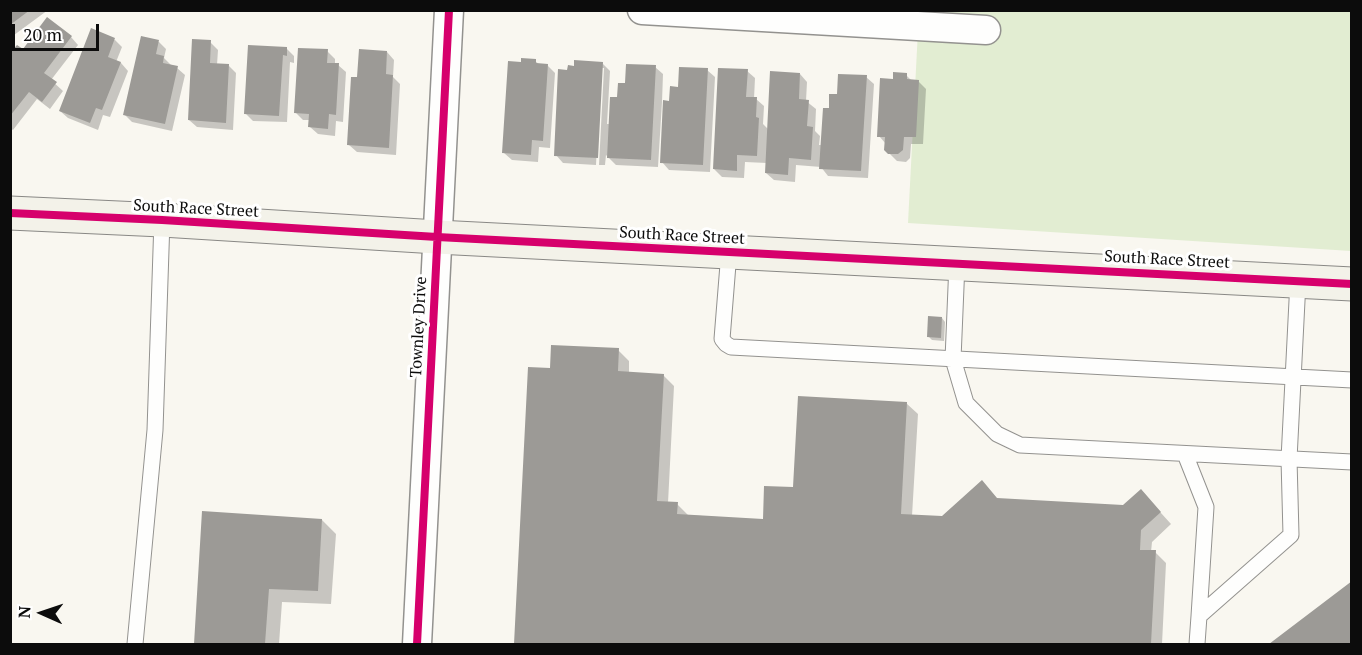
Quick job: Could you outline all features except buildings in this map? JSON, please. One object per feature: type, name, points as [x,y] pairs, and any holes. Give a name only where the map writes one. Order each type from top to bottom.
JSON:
[{"type":"street","name":"Townley Drive","points":[[417,645],[449,10]]},
{"type":"street","points":[[642,10],[986,30]]},
{"type":"street","name":"South Race Street","points":[[10,213],[1352,284]]},
{"type":"lane","points":[[135,645],[155,430],[162,220]]},
{"type":"lane","points":[[729,252],[722,339],[731,347],[1352,380]]},
{"type":"lane","points":[[957,263],[952,359],[966,403],[997,434],[1020,445],[1352,462]]},
{"type":"lane","points":[[1198,616],[1291,535],[1289,459],[1298,281]]},
{"type":"lane","points":[[1185,454],[1206,507],[1197,645]]},
{"type":"green space","points":[[919,11],[1351,11],[1351,251],[908,223]]},
{"type":"cycle path","points":[[417,644],[449,10]]},
{"type":"cycle path","points":[[10,213],[1352,284]]}]
